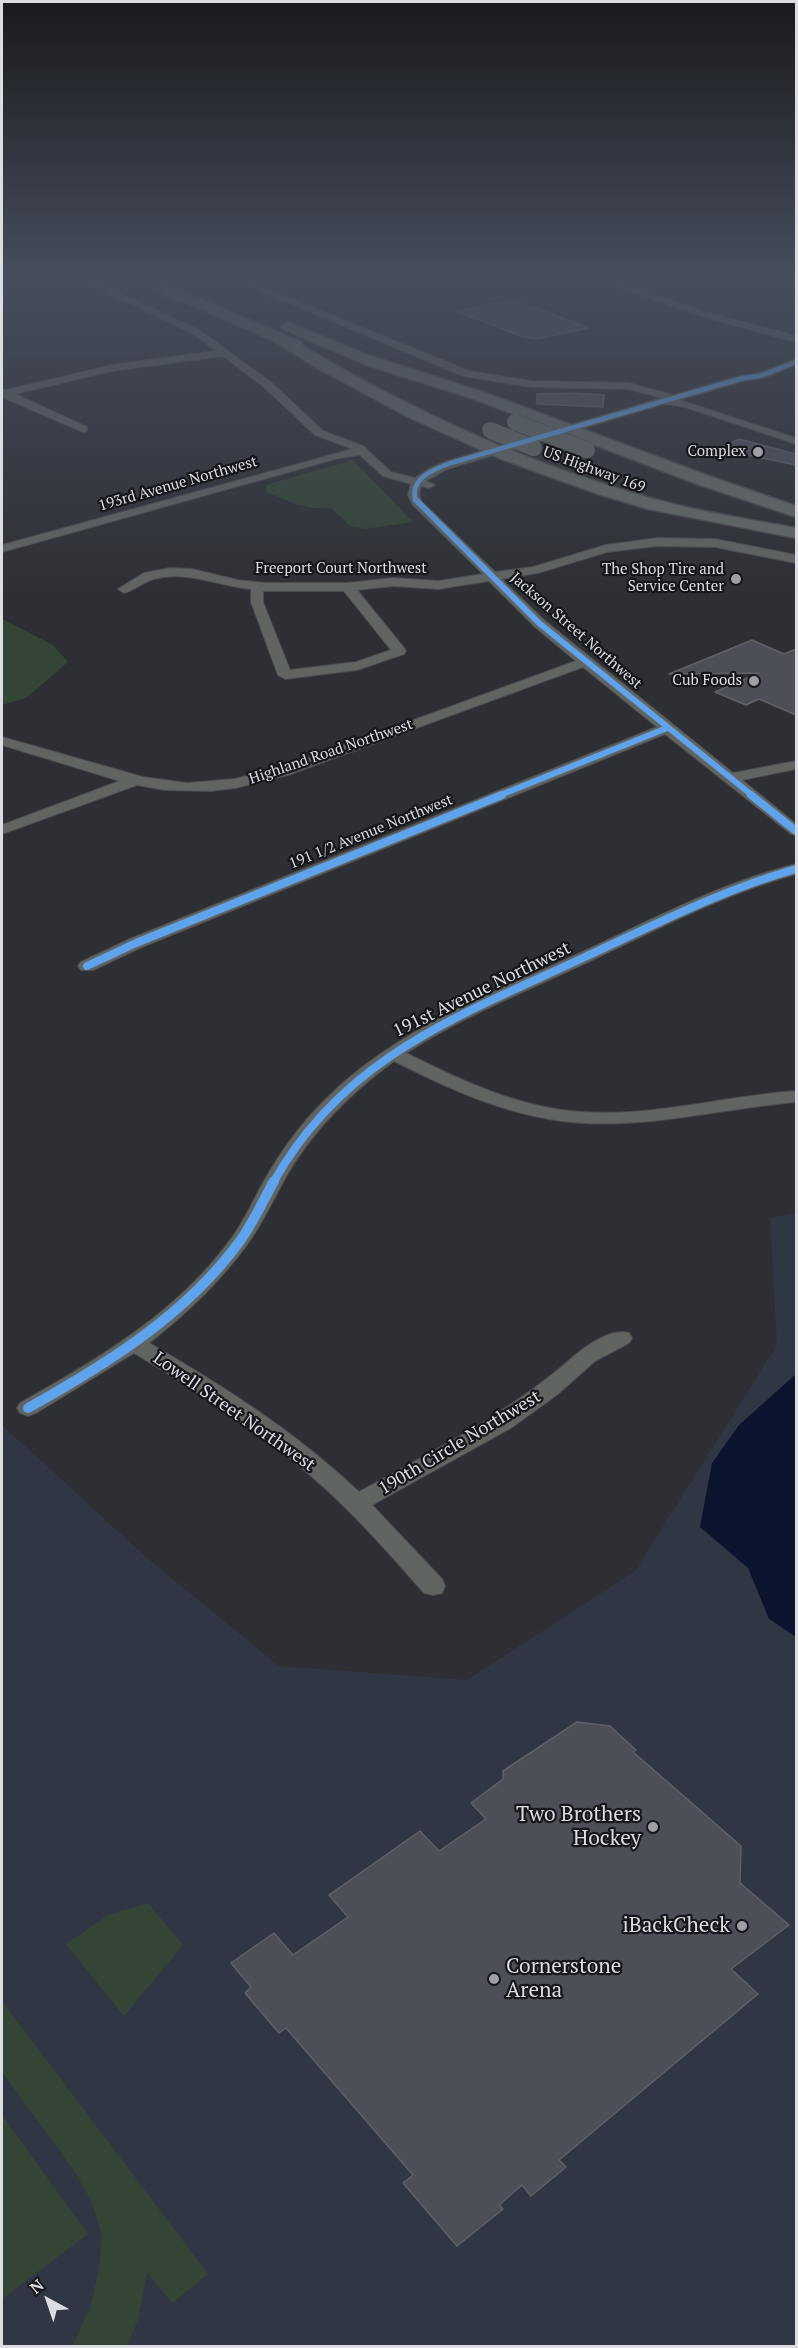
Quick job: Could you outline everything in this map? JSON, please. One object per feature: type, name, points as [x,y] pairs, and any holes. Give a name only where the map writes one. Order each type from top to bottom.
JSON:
[{"type":"highway","points":[[355,385],[401,409],[651,504],[796,533]]},
{"type":"highway","points":[[385,385],[416,398]]},
{"type":"highway","name":"US Highway 169","points":[[425,385],[515,422],[580,437],[662,476],[796,513]]},
{"type":"highway","points":[[446,385],[580,437]]},
{"type":"highway","name":"US Highway 169","points":[[484,428],[656,493],[796,533]]},
{"type":"street","points":[[2,393],[41,385]]},
{"type":"street","points":[[267,385],[316,430],[363,451],[387,474],[431,485]]},
{"type":"street","points":[[560,385],[621,387],[673,401],[796,441]]},
{"type":"street","points":[[580,437],[505,450],[439,468],[418,482],[414,496],[417,503],[423,507],[431,485],[454,472],[505,450],[530,449],[580,437],[596,426],[673,401],[740,385]]},
{"type":"street","points":[[2,393],[83,429]]},
{"type":"street","name":"193rd Avenue Northwest","points":[[5,545],[338,455],[363,451]]},
{"type":"street","name":"Jackson Street Northwest","points":[[423,507],[498,576],[539,623],[796,831]]},
{"type":"street","name":"Freeport Court Northwest","points":[[124,589],[148,576],[170,572],[192,573],[257,587],[348,587],[393,582],[438,585],[548,567],[606,549],[657,542],[725,544],[796,559]]},
{"type":"street","points":[[257,587],[257,602],[285,675],[351,669],[376,662],[399,651],[348,587]]},
{"type":"street","name":"Highland Road Northwest","points":[[2,741],[138,780],[164,785],[204,787],[262,778],[585,662]]},
{"type":"street","name":"191 1/2 Avenue Northwest","points":[[87,966],[144,940],[667,728]]},
{"type":"street","points":[[731,778],[796,765]]},
{"type":"street","points":[[2,830],[138,780]]},
{"type":"street","name":"191st Avenue Northwest","points":[[28,1408],[92,1373],[134,1344],[181,1305],[223,1262],[249,1226],[294,1149],[329,1106],[360,1077],[392,1053],[451,1021],[676,914],[748,883],[796,869]]},
{"type":"street","points":[[392,1053],[491,1100],[563,1115],[614,1118],[796,1097]]},
{"type":"street","name":"190th Circle Northwest","points":[[356,1504],[503,1422],[550,1389],[587,1356],[621,1338]]},
{"type":"street","name":"Lowell Street Northwest","points":[[134,1344],[177,1369],[268,1431],[320,1471],[356,1504],[433,1586]]},
{"type":"shaded area","points":[[796,1213],[796,2346],[2,2346],[2,1425],[147,1558],[279,1666],[467,1680],[635,1571],[777,1345],[770,1218]]},
{"type":"green space","points":[[353,460],[413,522],[365,529],[350,526],[331,508],[290,502],[267,492],[266,486],[272,483]]},
{"type":"green space","points":[[2,619],[53,645],[68,662],[26,698],[2,705]]},
{"type":"green space","points":[[148,1903],[183,1945],[124,2016],[66,1944],[108,1915]]},
{"type":"green space","points":[[2,2001],[208,2274],[172,2303],[147,2272],[138,2320],[127,2346],[72,2346],[91,2305],[99,2268],[102,2237],[92,2202],[73,2169],[2,2072]]},
{"type":"green space","points":[[2,2115],[88,2234],[2,2299]]},
{"type":"water","points":[[796,1374],[796,1637],[769,1619],[748,1568],[700,1527],[712,1463],[739,1425]]},
{"type":"building","points":[[537,394],[604,395],[603,407],[537,404]]},
{"type":"building","name":"Complex","points":[[739,439],[796,454],[796,465],[718,449]]},
{"type":"building","name":"Cub Foods","points":[[752,640],[784,654],[796,649],[796,715],[759,699],[746,705],[715,692],[759,673],[669,674]]},
{"type":"building","name":"Cornerstone Arena","points":[[577,1722],[610,1726],[636,1750],[633,1752],[741,1846],[740,1883],[789,1925],[731,1969],[758,1994],[559,2160],[566,2167],[531,2196],[522,2185],[499,2205],[503,2209],[457,2246],[403,2183],[413,2175],[286,2028],[279,2033],[245,1993],[251,1987],[231,1963],[274,1933],[293,1955],[348,1917],[329,1895],[420,1831],[439,1851],[486,1819],[471,1803],[503,1779],[503,1771]]},
{"type":"cycle path","points":[[720,385],[451,463],[419,480],[414,495],[417,503],[539,623],[796,831]]},
{"type":"cycle path","points":[[87,966],[136,943],[667,728]]},
{"type":"cycle path","points":[[28,1408],[116,1356],[143,1337],[194,1294],[239,1242],[300,1140],[330,1105],[387,1057],[451,1019],[690,907],[742,886],[796,869]]},
{"type":"place","name":"Complex","points":[[758,452]]},
{"type":"place","name":"The Shop Tire and Service Center","points":[[736,579]]},
{"type":"place","name":"Cub Foods","points":[[754,681]]},
{"type":"place","name":"Two Brothers Hockey","points":[[653,1827]]},
{"type":"place","name":"iBackCheck","points":[[742,1926]]},
{"type":"place","name":"Cornerstone Arena","points":[[494,1979]]}]
